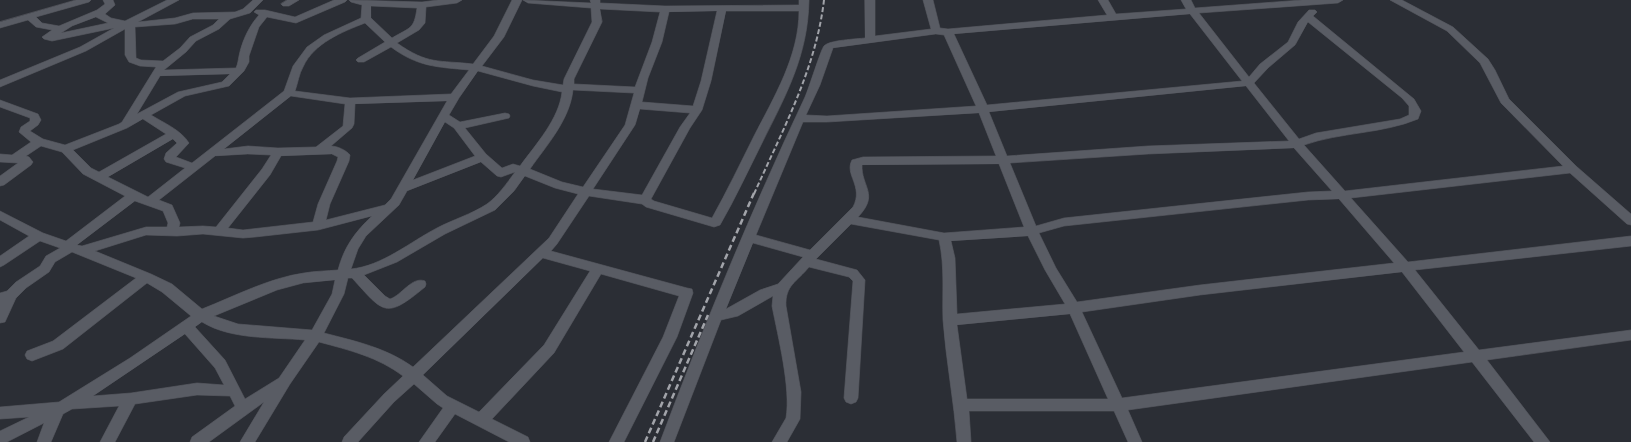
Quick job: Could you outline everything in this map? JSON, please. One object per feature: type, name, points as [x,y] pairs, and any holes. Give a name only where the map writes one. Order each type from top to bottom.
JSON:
[{"type":"street","points":[[0,26],[86,0]]},
{"type":"street","points":[[108,0],[110,5],[100,12],[60,29],[48,36],[48,38],[125,24],[175,21],[191,16],[227,16],[246,11],[296,20],[342,0]]},
{"type":"street","points":[[0,84],[72,54],[125,24],[174,0]]},
{"type":"street","points":[[246,11],[258,0]]},
{"type":"street","points":[[354,0],[367,3],[417,3],[457,0]]},
{"type":"street","points":[[420,284],[399,301],[389,304],[380,300],[350,273],[347,259],[352,247],[362,232],[395,202],[454,97],[499,37],[517,0]]},
{"type":"street","points":[[444,116],[458,126],[482,157],[502,173],[513,168],[522,170],[548,182],[586,192],[644,200],[650,204],[706,221],[716,222],[791,75],[803,32],[804,4],[735,5],[722,9],[665,9],[595,3],[528,0]]},
{"type":"street","points":[[870,0],[870,39]]},
{"type":"street","points":[[928,0],[942,32],[983,108],[1032,231],[1051,270],[1074,308],[1135,442]]},
{"type":"street","points":[[1103,0],[1113,17]]},
{"type":"street","points":[[667,442],[716,315],[750,238],[799,118],[815,85],[828,48],[836,44],[870,39],[1113,17],[1189,5],[1338,0]]},
{"type":"street","points":[[1395,0],[1450,30],[1484,61],[1488,66],[1500,94],[1505,101],[1572,169],[1631,221]]},
{"type":"street","points":[[799,118],[827,119],[983,108],[1249,84],[1264,66],[1292,43],[1303,22],[1319,1]]},
{"type":"street","points":[[367,3],[365,14],[366,19],[389,43],[427,63],[476,68],[520,79],[567,88],[639,90]]},
{"type":"street","points":[[361,60],[419,25],[417,3]]},
{"type":"street","points":[[0,438],[64,405],[136,362],[202,315],[261,290],[277,285],[303,278],[350,273],[377,266],[393,259],[441,231],[491,207],[510,188],[556,124],[563,110],[567,97],[567,88],[572,70],[597,22],[595,3]]},
{"type":"street","points":[[1189,5],[1249,84],[1341,195],[1405,267],[1543,442]]},
{"type":"street","points":[[349,442],[413,375],[460,332],[553,240],[630,125],[639,90],[657,42],[665,9]]},
{"type":"street","points":[[644,200],[685,127],[697,110],[706,81],[722,9]]},
{"type":"street","points":[[100,12],[100,15],[103,17],[125,24]]},
{"type":"street","points":[[66,150],[126,124],[182,94],[224,84],[239,71],[244,62],[244,56],[254,26],[265,14]]},
{"type":"street","points":[[126,124],[156,73],[164,64],[183,50],[193,39],[216,27],[227,16]]},
{"type":"street","points":[[30,17],[39,25],[60,29]]},
{"type":"street","points":[[779,442],[793,419],[794,392],[779,294],[781,289],[848,219],[863,201],[864,194],[856,166],[858,162],[1005,160],[1148,150],[1298,144],[1316,137],[1402,122],[1411,119],[1416,114],[1414,104],[1406,96],[1308,17]]},
{"type":"street","points":[[150,201],[289,92],[298,66],[308,50],[333,34],[366,19]]},
{"type":"street","points":[[125,24],[132,60],[140,63],[164,64]]},
{"type":"street","points":[[156,73],[239,71]]},
{"type":"street","points":[[289,92],[350,101],[454,97]]},
{"type":"street","points":[[319,150],[347,128],[349,124],[350,101]]},
{"type":"street","points":[[0,103],[34,116],[36,120],[25,129],[24,132],[39,142],[66,150],[80,164],[99,177],[134,196],[168,208],[174,223],[172,232]]},
{"type":"street","points":[[635,105],[697,110]]},
{"type":"street","points":[[144,115],[174,134],[184,144],[170,156],[170,159],[193,167]]},
{"type":"street","points":[[458,126],[504,116]]},
{"type":"street","points":[[99,177],[174,134]]},
{"type":"street","points":[[14,159],[39,142]]},
{"type":"street","points":[[212,152],[222,153],[248,150],[278,152],[334,150],[344,155],[343,161],[324,204],[318,226]]},
{"type":"street","points":[[219,231],[254,187],[278,152]]},
{"type":"street","points":[[403,188],[482,157]]},
{"type":"street","points":[[0,158],[25,160],[27,162],[0,182]]},
{"type":"street","points":[[848,219],[944,237],[1032,231],[1064,222],[1308,196],[1341,195],[1572,169]]},
{"type":"street","points":[[73,248],[134,196]]},
{"type":"street","points":[[0,318],[5,296],[47,268],[50,259],[73,248],[146,231],[172,232],[203,230],[243,234],[318,226],[389,208]]},
{"type":"street","points":[[0,215],[39,236],[146,277],[167,288],[191,309],[213,322],[238,329],[316,336],[357,347],[382,356],[395,362],[413,375],[442,400],[523,442]]},
{"type":"street","points":[[0,262],[39,236]]},
{"type":"street","points":[[944,237],[949,258],[950,320],[961,405],[964,442]]},
{"type":"street","points":[[750,238],[809,259],[853,272],[859,280],[860,290],[851,398]]},
{"type":"street","points":[[950,320],[1074,308],[1200,290],[1631,241]]},
{"type":"street","points":[[540,253],[687,293],[670,337],[616,442]]},
{"type":"street","points":[[481,420],[549,349],[564,327],[598,268]]},
{"type":"street","points":[[249,441],[285,380],[316,336],[350,273]]},
{"type":"street","points":[[32,355],[58,345],[146,277]]},
{"type":"street","points":[[716,315],[728,315],[767,292],[781,289]]},
{"type":"street","points":[[186,326],[220,364],[243,408]]},
{"type":"street","points":[[961,405],[1118,405],[1631,335]]},
{"type":"street","points":[[197,442],[243,408],[285,380]]},
{"type":"street","points":[[0,413],[131,399],[197,388],[218,391],[234,390]]},
{"type":"street","points":[[107,442],[131,399]]},
{"type":"street","points":[[44,442],[64,405]]},
{"type":"street","points":[[426,442],[453,406]]},
{"type":"railway","points":[[754,194],[806,75],[814,51],[824,0]]},
{"type":"railway","points":[[645,442],[754,193]]},
{"type":"railway","points":[[653,442],[708,315]]}]
